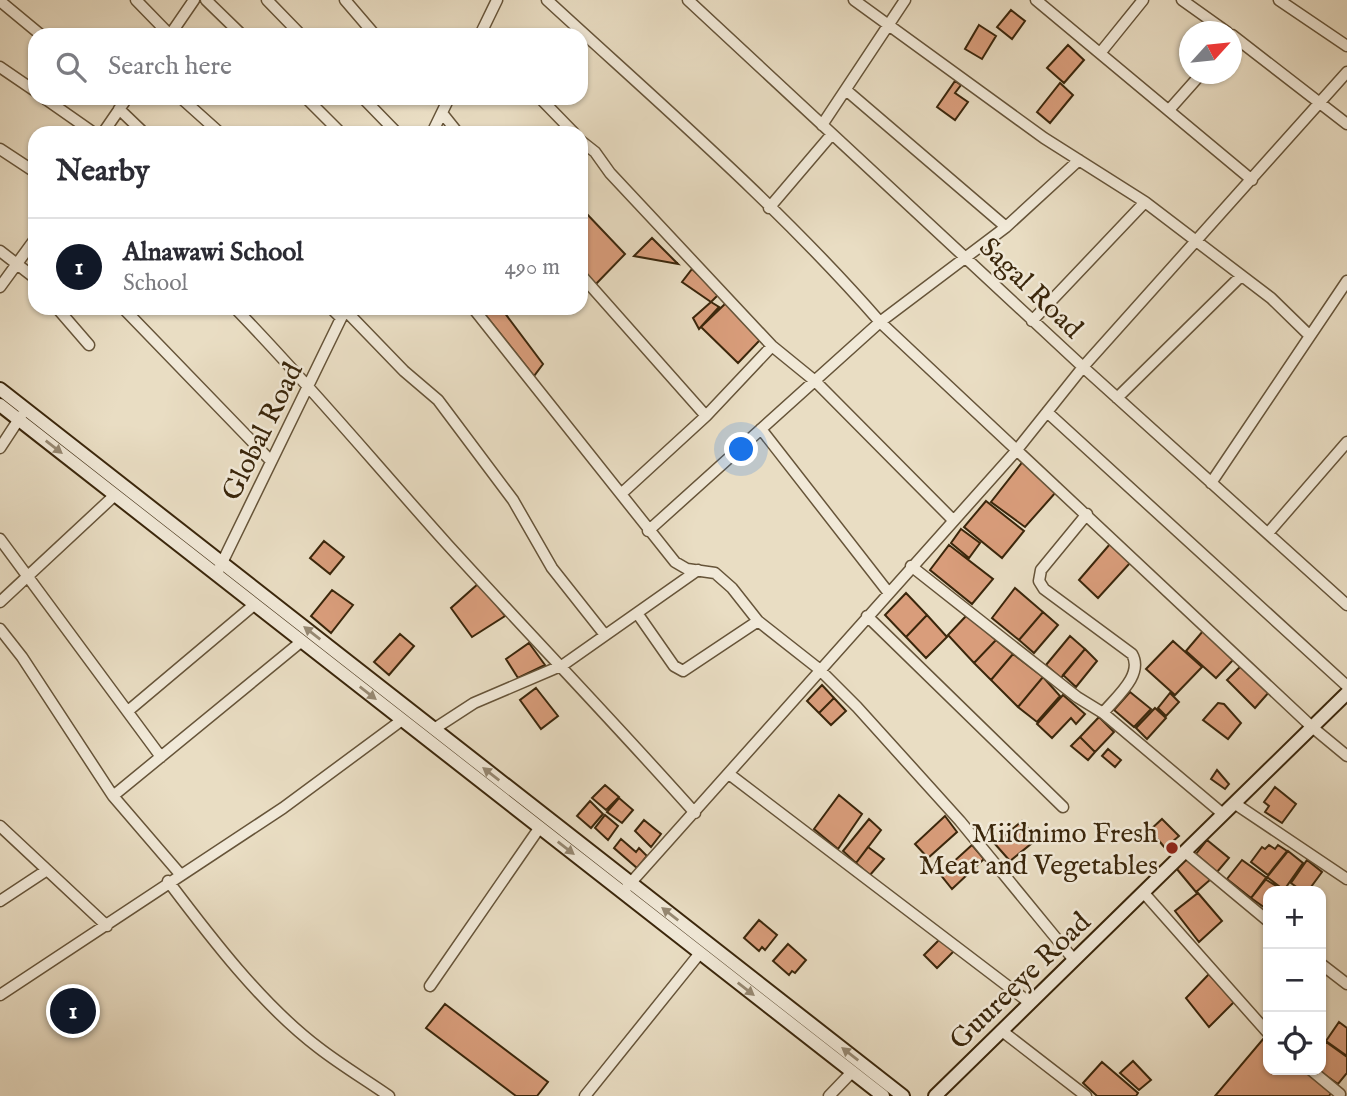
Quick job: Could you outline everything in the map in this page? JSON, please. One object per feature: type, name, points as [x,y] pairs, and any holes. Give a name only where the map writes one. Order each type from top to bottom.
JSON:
[{"type":"street","points":[[136,0],[163,28]]},
{"type":"street","points":[[175,28],[194,0]]},
{"type":"street","points":[[206,0],[235,28]]},
{"type":"street","points":[[267,0],[294,28]]},
{"type":"street","points":[[345,0],[370,28]]},
{"type":"street","points":[[483,28],[497,0]]},
{"type":"street","points":[[547,0],[577,28]]},
{"type":"street","name":"Sagal Road","points":[[688,0],[967,256],[1032,321],[1347,604]]},
{"type":"street","points":[[854,0],[1079,160],[1145,202],[1271,298],[1310,336]]},
{"type":"street","points":[[822,125],[905,0]]},
{"type":"street","points":[[1036,0],[1252,180]]},
{"type":"street","points":[[1101,52],[1143,0]]},
{"type":"street","points":[[1182,0],[1211,21]]},
{"type":"street","points":[[1279,0],[1347,46]]},
{"type":"street","points":[[0,1],[33,28]]},
{"type":"street","points":[[588,38],[842,278],[880,322],[1016,451],[1087,514],[1312,727],[1347,756]]},
{"type":"street","points":[[1242,44],[1347,124]]},
{"type":"street","points":[[0,67],[28,86]]},
{"type":"street","points":[[627,887],[1016,451],[1083,367],[1321,105],[1347,72]]},
{"type":"street","points":[[1169,110],[1191,84]]},
{"type":"street","points":[[846,90],[1006,227]]},
{"type":"street","points":[[54,105],[84,126]]},
{"type":"street","points":[[107,126],[119,105]]},
{"type":"street","points":[[123,105],[139,126]]},
{"type":"street","points":[[189,105],[212,126]]},
{"type":"street","points":[[313,105],[334,126]]},
{"type":"street","points":[[370,105],[390,126]]},
{"type":"street","points":[[547,105],[567,126]]},
{"type":"street","points":[[435,126],[445,106]]},
{"type":"street","points":[[445,106],[455,126]]},
{"type":"street","points":[[769,208],[832,134]]},
{"type":"street","points":[[588,147],[772,346],[815,381],[953,520]]},
{"type":"street","points":[[0,149],[28,167]]},
{"type":"street","points":[[648,531],[880,322],[1006,227],[1079,160]]},
{"type":"street","points":[[1032,321],[1145,202]]},
{"type":"street","points":[[0,287],[28,249]]},
{"type":"street","points":[[0,251],[28,272]]},
{"type":"street","points":[[1117,398],[1241,276]]},
{"type":"street","points":[[1211,484],[1347,281]]},
{"type":"street","points":[[588,283],[706,416]]},
{"type":"street","points":[[63,315],[89,345]]},
{"type":"street","points":[[131,315],[271,461]]},
{"type":"street","points":[[241,315],[309,384],[447,544],[563,665],[695,813]]},
{"type":"street","name":"Global Road","points":[[219,569],[343,315]]},
{"type":"street","points":[[347,315],[438,400],[513,500],[552,568],[605,635]]},
{"type":"street","points":[[479,315],[675,562],[687,569],[715,573],[732,588],[758,621],[819,669],[960,821],[1074,960]]},
{"type":"street","points":[[621,494],[706,416],[772,346]]},
{"type":"street","points":[[0,389],[21,414],[115,495],[434,729],[627,887],[903,1096]]},
{"type":"street","points":[[0,405],[21,414],[219,569],[255,604],[402,720],[540,827],[627,887],[700,953],[883,1096]]},
{"type":"street","points":[[1046,412],[1347,687]]},
{"type":"street","points":[[0,448],[21,414]]},
{"type":"street","points":[[761,429],[888,593]]},
{"type":"street","points":[[1269,532],[1347,442]]},
{"type":"street","points":[[0,602],[115,495]]},
{"type":"street","points":[[1087,514],[1041,570],[1038,581],[1044,589],[1132,654],[1137,662],[1135,673],[1103,713]]},
{"type":"street","points":[[0,539],[161,757]]},
{"type":"street","points":[[911,566],[1077,697],[1103,713],[1223,814]]},
{"type":"street","points":[[434,729],[474,703],[563,665],[698,570]]},
{"type":"street","points":[[128,711],[255,604]]},
{"type":"street","points":[[637,613],[674,666],[683,671],[758,621]]},
{"type":"street","points":[[867,616],[1063,807]]},
{"type":"street","points":[[0,629],[22,657],[113,796],[180,874]]},
{"type":"street","points":[[113,796],[302,641]]},
{"type":"street","name":"Guureeye Road","points":[[935,1096],[1347,693]]},
{"type":"street","points":[[0,995],[107,926],[168,881],[283,808],[402,720]]},
{"type":"street","points":[[729,774],[1030,1003]]},
{"type":"street","points":[[1234,803],[1347,879]]},
{"type":"street","points":[[0,826],[107,926]]},
{"type":"street","points":[[430,986],[540,827]]},
{"type":"street","points":[[1185,852],[1263,917]]},
{"type":"street","points":[[0,901],[47,870]]},
{"type":"street","points":[[168,881],[206,932],[289,1020],[321,1049],[389,1096]]},
{"type":"street","points":[[1143,892],[1263,1027]]},
{"type":"street","points":[[585,1096],[700,953]]},
{"type":"street","points":[[1326,968],[1347,984]]},
{"type":"street","points":[[1002,1031],[1086,1096]]},
{"type":"street","points":[[829,1096],[852,1072]]},
{"type":"street","points":[[1318,1075],[1342,1092]]},
{"type":"building","points":[[1011,10],[1025,21],[1012,39],[997,27]]},
{"type":"building","points":[[979,25],[996,36],[982,59],[965,49]]},
{"type":"building","points":[[1068,45],[1084,60],[1064,83],[1047,68]]},
{"type":"building","points":[[955,81],[961,85],[955,93],[968,102],[955,120],[937,107]]},
{"type":"building","points":[[1060,83],[1073,95],[1050,123],[1037,112]]},
{"type":"building","points":[[588,215],[625,254],[595,285],[588,278]]},
{"type":"building","points":[[652,238],[678,264],[634,256]]},
{"type":"building","points":[[692,269],[719,294],[711,302],[682,282]]},
{"type":"building","points":[[711,302],[719,307],[699,329],[693,318]]},
{"type":"building","points":[[727,302],[760,340],[738,363],[701,327]]},
{"type":"building","points":[[486,315],[506,315],[543,364],[534,376]]},
{"type":"building","points":[[1024,460],[1056,492],[1025,527],[991,502]]},
{"type":"building","points":[[986,501],[1024,531],[1002,558],[964,527]]},
{"type":"building","points":[[961,529],[980,543],[969,558],[951,543]]},
{"type":"building","points":[[324,541],[344,557],[330,574],[310,558]]},
{"type":"building","points":[[1110,544],[1130,563],[1098,598],[1079,580]]},
{"type":"building","points":[[949,545],[993,579],[972,604],[930,570]]},
{"type":"building","points":[[479,583],[505,616],[472,637],[451,608]]},
{"type":"building","points":[[1015,588],[1043,612],[1019,640],[992,618]]},
{"type":"building","points":[[332,590],[353,605],[331,633],[311,616]]},
{"type":"building","points":[[906,593],[927,615],[906,637],[885,615]]},
{"type":"building","points":[[1043,612],[1058,625],[1034,653],[1019,640]]},
{"type":"building","points":[[927,615],[947,637],[926,658],[906,637]]},
{"type":"building","points":[[967,615],[996,640],[974,663],[948,635]]},
{"type":"building","points":[[1203,631],[1233,660],[1216,678],[1186,651]]},
{"type":"building","points":[[400,634],[414,646],[389,675],[374,662]]},
{"type":"building","points":[[1070,636],[1085,649],[1061,678],[1046,665]]},
{"type":"building","points":[[996,640],[1013,654],[991,680],[974,663]]},
{"type":"building","points":[[1173,641],[1202,667],[1175,695],[1146,669]]},
{"type":"building","points":[[529,643],[545,665],[518,678],[506,659]]},
{"type":"building","points":[[1085,649],[1097,661],[1076,687],[1063,675]]},
{"type":"building","points":[[1013,654],[1043,677],[1018,707],[991,680]]},
{"type":"building","points":[[1243,664],[1270,691],[1255,708],[1227,680]]},
{"type":"building","points":[[1043,677],[1060,696],[1037,722],[1018,707]]},
{"type":"building","points":[[822,685],[834,698],[819,713],[807,701]]},
{"type":"building","points":[[536,688],[558,716],[541,729],[520,700]]},
{"type":"building","points":[[1130,692],[1151,709],[1134,727],[1114,710]]},
{"type":"building","points":[[1170,693],[1179,702],[1166,716],[1158,708]]},
{"type":"building","points":[[1063,695],[1085,714],[1076,724],[1071,718],[1052,738],[1037,724]]},
{"type":"building","points":[[834,698],[846,711],[831,725],[819,713]]},
{"type":"building","points":[[1218,703],[1224,704],[1241,723],[1228,739],[1203,720]]},
{"type":"building","points":[[1155,708],[1166,718],[1147,739],[1136,728]]},
{"type":"building","points":[[1099,717],[1114,732],[1095,752],[1080,737]]},
{"type":"building","points":[[1080,737],[1095,752],[1088,760],[1071,746]]},
{"type":"building","points":[[1108,749],[1121,760],[1115,767],[1102,756]]},
{"type":"building","points":[[1217,770],[1229,784],[1225,789],[1211,779]]},
{"type":"building","points":[[605,785],[619,797],[606,810],[592,798]]},
{"type":"building","points":[[1275,787],[1296,804],[1282,823],[1265,812],[1269,806],[1264,802]]},
{"type":"building","points":[[839,795],[862,814],[838,849],[814,829]]},
{"type":"building","points":[[619,798],[633,810],[622,823],[607,812]]},
{"type":"building","points":[[590,801],[603,814],[591,828],[577,816]]},
{"type":"building","points":[[605,815],[618,826],[608,840],[595,828]]},
{"type":"building","points":[[945,816],[957,832],[928,858],[915,844]]},
{"type":"building","points":[[869,819],[881,830],[856,863],[843,851]]},
{"type":"building","points":[[1162,819],[1179,836],[1165,848],[1150,830]]},
{"type":"building","points":[[644,820],[661,834],[651,847],[635,831]]},
{"type":"building","points":[[1022,821],[1037,839],[1010,861],[995,844]]},
{"type":"building","points":[[621,839],[636,852],[639,848],[647,856],[637,868],[614,848]]},
{"type":"building","points":[[1207,840],[1229,858],[1217,872],[1196,854]]},
{"type":"building","points":[[972,845],[984,859],[952,889],[940,874]]},
{"type":"building","points":[[1269,845],[1275,849],[1278,845],[1287,851],[1268,875],[1251,862],[1262,847],[1265,849]]},
{"type":"building","points":[[868,847],[884,859],[870,875],[856,863]]},
{"type":"building","points":[[1288,851],[1303,863],[1287,886],[1279,886],[1267,877]]},
{"type":"building","points":[[1188,857],[1211,879],[1196,892],[1176,868]]},
{"type":"building","points":[[1242,860],[1267,878],[1251,898],[1227,879]]},
{"type":"building","points":[[1307,860],[1322,872],[1312,886],[1295,886],[1291,883]]},
{"type":"building","points":[[1265,879],[1276,886],[1263,886],[1263,906],[1251,898]]},
{"type":"building","points":[[1198,893],[1222,921],[1199,942],[1175,911]]},
{"type":"building","points":[[759,920],[777,935],[765,950],[762,947],[759,951],[744,938]]},
{"type":"building","points":[[941,938],[954,951],[937,968],[924,955]]},
{"type":"building","points":[[788,944],[806,960],[795,973],[792,971],[789,975],[773,961]]},
{"type":"building","points":[[1209,974],[1234,1002],[1209,1027],[1186,998]]},
{"type":"building","points":[[445,1004],[548,1082],[537,1096],[516,1096],[426,1028]]},
{"type":"building","points":[[1339,1022],[1347,1028],[1347,1056],[1326,1041]]},
{"type":"building","points":[[1263,1039],[1263,1075],[1310,1075],[1332,1092],[1329,1096],[1215,1096]]},
{"type":"building","points":[[1326,1042],[1347,1057],[1347,1073],[1338,1084],[1325,1075]]},
{"type":"building","points":[[1133,1061],[1151,1080],[1139,1090],[1120,1073]]},
{"type":"building","points":[[1102,1062],[1138,1093],[1136,1096],[1097,1096],[1083,1083]]},
{"type":"place","name":"Miidnimo Fresh Meat and Vegetables","points":[[1172,848]]},
{"type":"place","name":"Alnawawi School","points":[[73,1011]]}]
